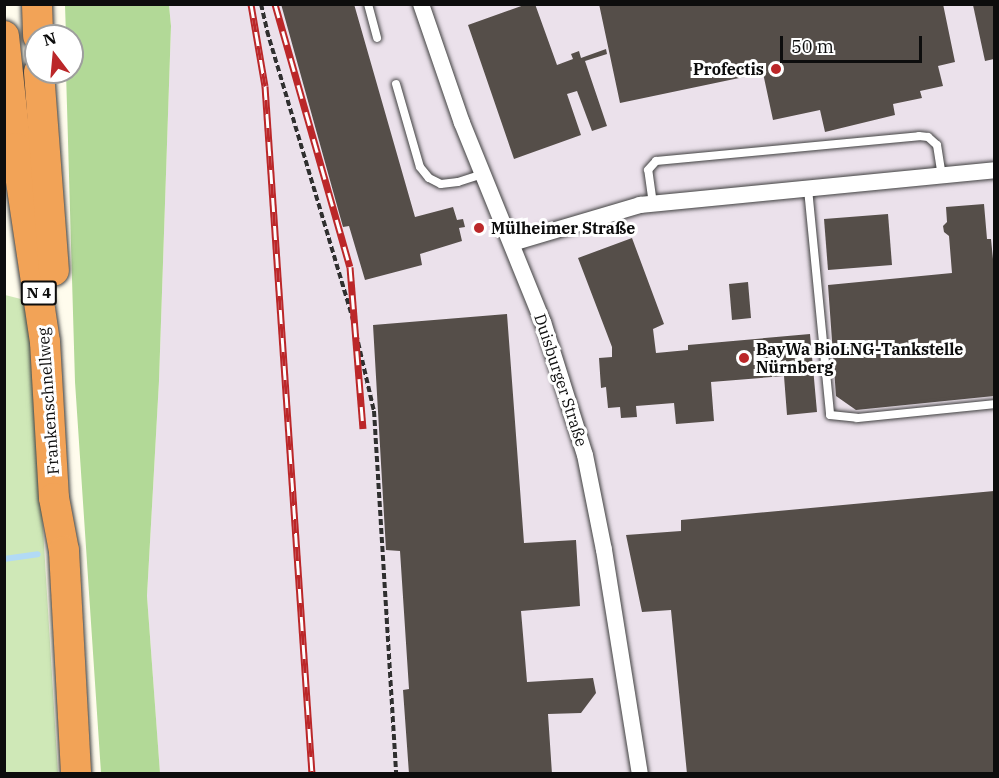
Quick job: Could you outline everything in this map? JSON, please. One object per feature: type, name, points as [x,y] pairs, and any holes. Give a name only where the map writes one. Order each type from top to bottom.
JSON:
[{"type":"highway","points":[[37,4],[38,24]]},
{"type":"highway","name":"Frankenschnellweg","points":[[4,36],[18,158],[42,319],[54,498],[64,551],[76,774]]},
{"type":"highway","name":"Frankenschnellweg","points":[[40,84],[66,428],[69,496],[64,551]]},
{"type":"street","name":"Duisburger Straße","points":[[421,4],[462,123],[543,322],[585,455],[604,550],[640,774]]},
{"type":"street","points":[[512,243],[640,205],[994,170]]},
{"type":"lane","points":[[368,4],[377,38]]},
{"type":"lane","points":[[396,84],[420,167],[429,178],[441,184],[458,182],[483,174]]},
{"type":"lane","points":[[653,204],[648,170],[656,161],[919,136],[928,137],[937,145],[942,176]]},
{"type":"lane","points":[[808,189],[830,415],[857,418],[994,404]]},
{"type":"path","points":[[261,4],[267,32],[352,316],[374,411],[396,774]]},
{"type":"shaded area","points":[[169,5],[994,5],[994,773],[160,774],[147,596],[159,381],[171,26]]},
{"type":"green space","points":[[65,5],[169,5],[171,26],[159,381],[147,596],[160,773],[101,773],[75,382],[66,84],[84,84],[84,24],[66,24]]},
{"type":"green space","points":[[5,295],[29,301],[58,773],[5,774]]},
{"type":"building","points":[[281,4],[354,4],[415,217],[453,207],[457,220],[463,219],[465,227],[459,228],[462,241],[420,254],[422,265],[365,280],[349,226],[343,227]]},
{"type":"building","points":[[527,4],[535,4],[557,65],[573,59],[571,54],[579,51],[581,58],[606,49],[607,54],[585,61],[607,126],[592,131],[577,91],[567,94],[581,135],[514,159],[468,25]]},
{"type":"building","name":"Profectis","points":[[599,4],[943,4],[955,62],[938,66],[943,86],[920,91],[922,98],[893,104],[895,115],[825,132],[820,110],[773,120],[763,73],[620,103]]},
{"type":"building","points":[[973,5],[994,5],[994,59],[985,61]]},
{"type":"building","points":[[984,204],[987,239],[991,239],[994,269],[994,396],[856,410],[836,396],[828,285],[952,273],[949,236],[944,232],[943,226],[947,222],[946,207]]},
{"type":"building","points":[[888,214],[892,265],[828,270],[824,219]]},
{"type":"building","points":[[632,238],[664,324],[653,329],[656,353],[688,350],[688,345],[810,334],[817,412],[787,415],[784,376],[711,382],[714,421],[676,424],[674,403],[636,406],[637,417],[621,418],[620,407],[608,408],[606,387],[601,388],[599,358],[612,357],[612,347],[578,258]]},
{"type":"building","points":[[748,282],[751,318],[732,320],[729,284]]},
{"type":"building","points":[[507,314],[524,543],[576,540],[580,606],[521,611],[527,682],[593,678],[596,693],[581,713],[548,714],[552,774],[409,774],[403,690],[409,689],[400,551],[386,550],[373,325]]},
{"type":"building","points":[[994,491],[994,774],[687,774],[671,610],[642,612],[626,535],[681,531],[681,520]]},
{"type":"waterway","points":[[4,559],[38,554]]},
{"type":"railway","points":[[251,4],[265,86],[312,774]]},
{"type":"railway","points":[[275,4],[350,267],[363,428]]},
{"type":"place","name":"Profectis","points":[[776,69]]},
{"type":"place","name":"Mülheimer Straße","points":[[479,228]]},
{"type":"place","name":"BayWa BioLNG-Tankstelle Nürnberg","points":[[744,358]]}]
